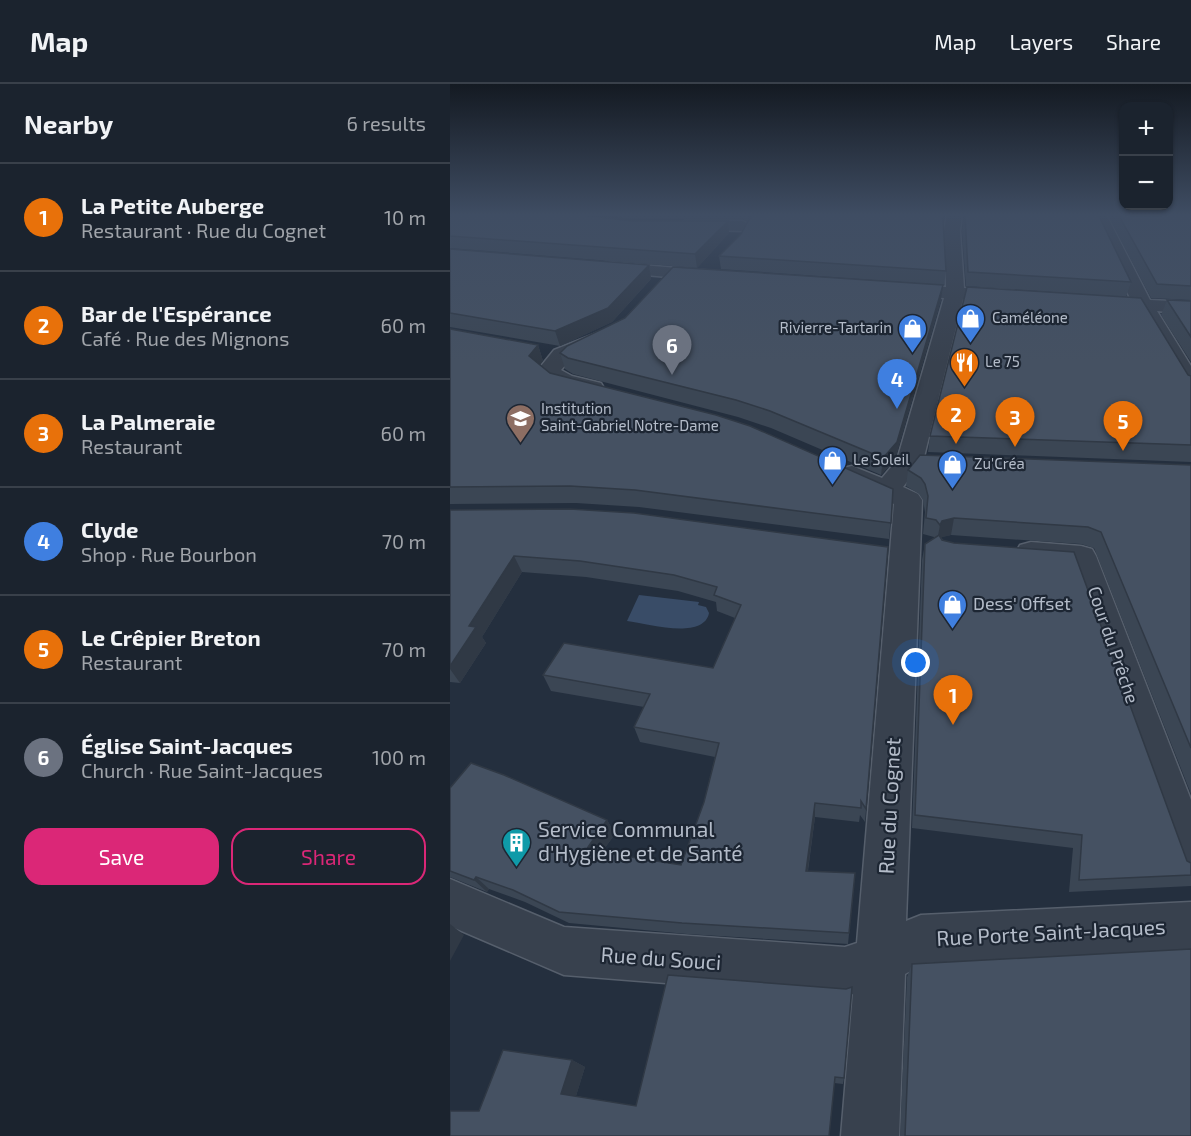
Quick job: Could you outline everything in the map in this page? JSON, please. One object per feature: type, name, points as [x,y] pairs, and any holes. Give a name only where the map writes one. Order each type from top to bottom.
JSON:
[{"type":"street","points":[[702,276],[714,263]]},
{"type":"street","points":[[834,467],[910,471],[955,293],[954,263]]},
{"type":"street","points":[[1122,263],[1143,305],[1191,384]]},
{"type":"street","points":[[586,265],[734,278]]},
{"type":"street","points":[[655,289],[670,272]]},
{"type":"street","points":[[881,289],[1025,297]]},
{"type":"street","points":[[1084,301],[1191,308]]},
{"type":"street","points":[[619,395],[564,381],[548,371],[551,353],[620,328]]},
{"type":"street","name":"Rue du Cognet","points":[[870,1136],[903,550],[910,471]]},
{"type":"street","name":"Cour du Prêche","points":[[999,550],[1081,556],[1191,857]]},
{"type":"street","name":"Rue du Souci","points":[[450,902],[564,951],[844,972],[881,960]]},
{"type":"street","name":"Rue Porte Saint-Jacques","points":[[881,960],[921,939],[1191,926]]},
{"type":"water","points":[[639,595],[699,602],[698,605],[706,607],[709,613],[705,621],[697,626],[686,628],[661,627],[627,621]]},
{"type":"building","points":[[450,263],[649,265],[608,308],[555,331],[450,313]]},
{"type":"building","points":[[826,263],[946,263],[946,271]]},
{"type":"building","points":[[968,263],[1122,263],[1131,282],[968,272]]},
{"type":"building","points":[[1145,263],[1191,263],[1191,286],[1157,284]]},
{"type":"building","points":[[673,267],[943,285],[897,442],[883,458],[770,411],[736,400],[568,358],[560,353],[567,346],[625,318]]},
{"type":"building","points":[[967,287],[1141,298],[1188,375],[1191,376],[1191,445],[930,436]]},
{"type":"building","points":[[1167,300],[1191,301],[1191,337]]},
{"type":"building","points":[[450,329],[538,345],[529,356],[550,373],[716,415],[750,426],[893,489],[891,523],[635,490],[570,486],[450,487]]},
{"type":"building","points":[[920,455],[1191,465],[1191,748],[1101,532],[1088,527],[954,518],[942,521],[940,525],[936,520],[926,518],[928,496],[925,484],[921,478],[908,470]]},
{"type":"building","points":[[570,509],[634,513],[888,547],[866,809],[861,801],[861,808],[815,803],[806,871],[855,873],[849,933],[682,923],[559,912],[513,890],[450,871],[450,788],[471,763],[607,820],[586,850],[681,865],[704,802],[719,743],[634,727],[650,694],[543,675],[564,643],[713,668],[741,605],[714,595],[717,587],[674,575],[580,561],[514,556],[469,626],[476,627],[450,666],[450,510]]},
{"type":"building","points":[[939,535],[942,540],[954,543],[1074,552],[1187,861],[1191,863],[1191,875],[1079,880],[1082,835],[915,815],[925,544]]},
{"type":"building","points":[[1191,949],[1191,1136],[905,1136],[912,964]]},
{"type":"building","points":[[668,975],[846,989],[852,987],[844,1078],[835,1077],[829,1136],[450,1136],[450,1111],[479,1111],[503,1050],[572,1060],[561,1094],[636,1106]]},
{"type":"place","name":"Caméléone","points":[[971,344]]},
{"type":"place","name":"Rivierre-Tartarin","points":[[913,354]]},
{"type":"place","name":"Église Saint-Jacques","points":[[672,375]]},
{"type":"place","name":"Le 75","points":[[964,388]]},
{"type":"place","name":"Clyde","points":[[897,409]]},
{"type":"place","name":"Institution Saint-Gabriel Notre-Dame","points":[[520,444]]},
{"type":"place","name":"Bar de l'Espérance","points":[[956,444]]},
{"type":"place","name":"La Palmeraie","points":[[1015,447]]},
{"type":"place","name":"Le Crêpier Breton","points":[[1123,451]]},
{"type":"place","name":"Le Soleil","points":[[832,486]]},
{"type":"place","name":"Zu'Créa","points":[[953,490]]},
{"type":"place","name":"Dess' Offset","points":[[952,630]]},
{"type":"place","name":"La Petite Auberge","points":[[953,725]]},
{"type":"place","name":"Service Communal d'Hygiène et de Santé","points":[[517,868]]}]
